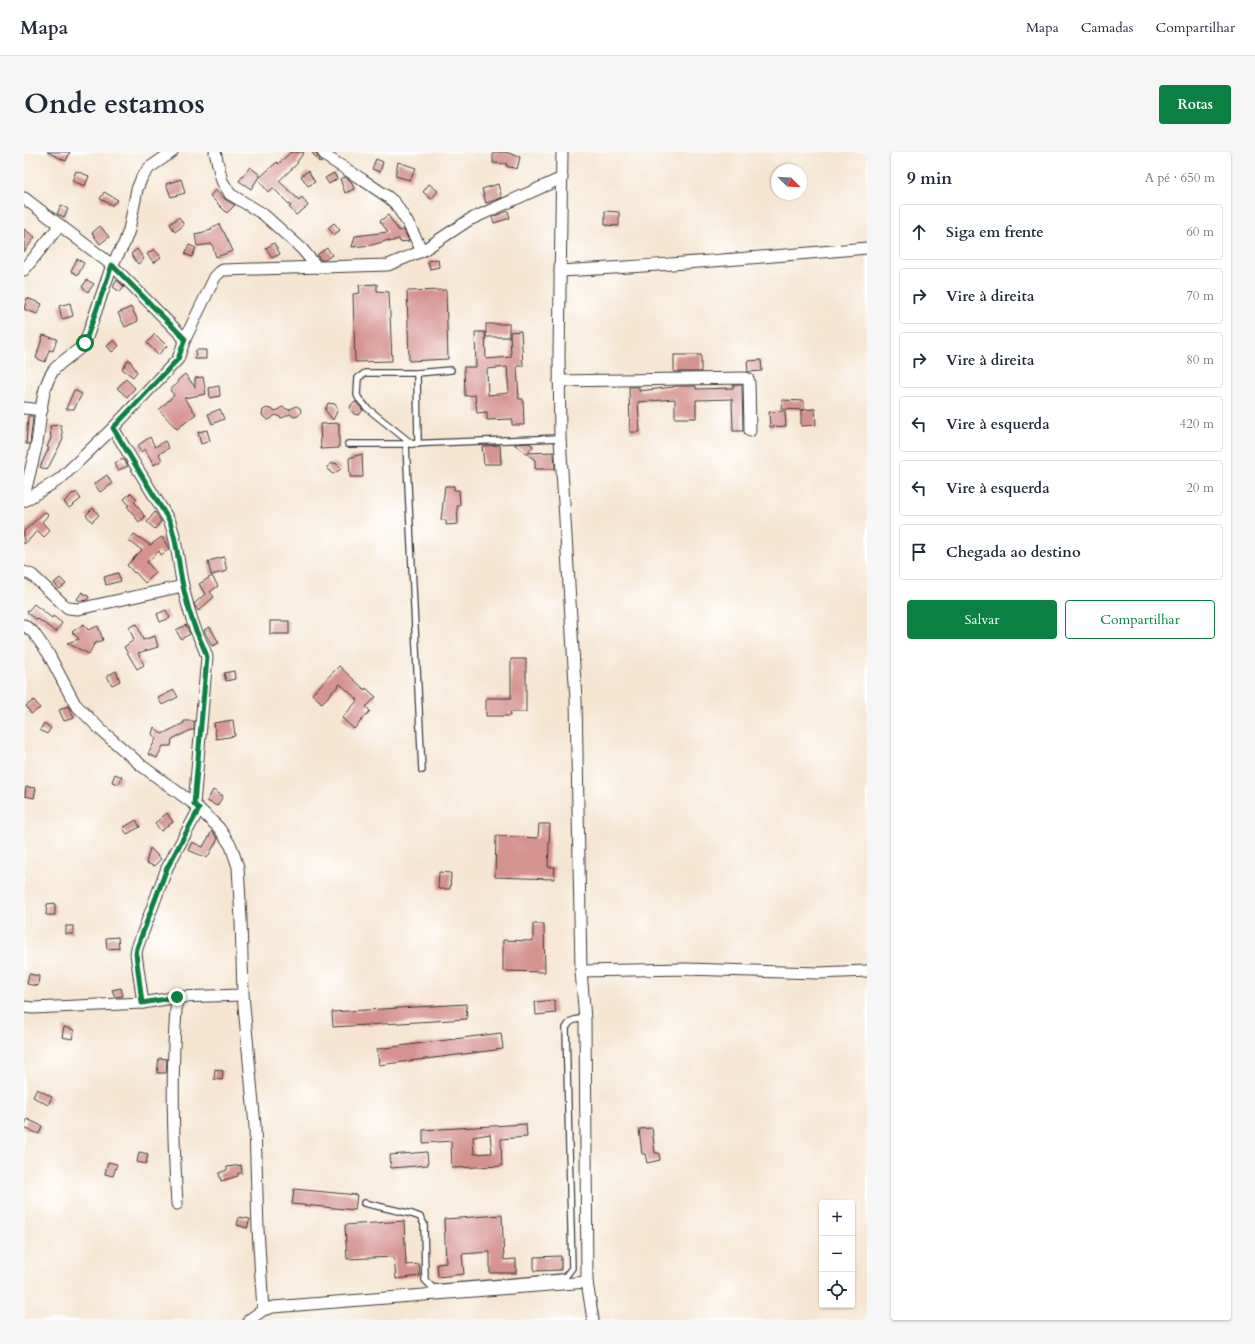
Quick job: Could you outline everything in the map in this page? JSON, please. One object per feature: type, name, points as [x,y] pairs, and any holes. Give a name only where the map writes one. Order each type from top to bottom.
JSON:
[{"type":"street","points":[[24,497],[37,443],[45,390],[50,377],[54,370],[80,349],[85,343],[112,265],[124,244],[129,230],[137,189],[142,177],[149,168],[172,152]]},
{"type":"street","points":[[215,152],[222,181],[230,194],[263,214],[302,249],[317,267]]},
{"type":"street","points":[[323,152],[327,157],[395,203],[409,225],[422,251]]},
{"type":"street","points":[[562,152],[559,381],[560,438],[576,699],[581,971],[585,1019],[587,1282],[593,1320]]},
{"type":"street","points":[[24,501],[60,479],[113,428],[178,359],[185,339],[215,277],[220,272],[231,270],[388,265],[422,251],[469,220],[562,178]]},
{"type":"street","points":[[24,198],[112,265],[185,339]]},
{"type":"street","points":[[24,270],[60,225]]},
{"type":"street","points":[[560,271],[743,260],[867,248]]},
{"type":"street","points":[[559,381],[745,378],[748,379],[749,382],[750,431]]},
{"type":"street","points":[[24,408],[42,410]]},
{"type":"street","points":[[113,428],[170,522],[175,537],[183,586],[195,627],[207,657],[196,806],[167,868],[137,948],[136,954],[142,1003]]},
{"type":"street","points":[[24,572],[32,575],[62,604],[68,608],[78,609],[183,586]]},
{"type":"street","points":[[24,625],[33,632],[48,653],[75,704],[102,731],[142,766],[196,806],[219,828],[231,846],[238,867],[243,995],[255,1126],[258,1230],[263,1310]]},
{"type":"street","points":[[581,971],[685,969],[818,973],[867,971]]},
{"type":"street","points":[[24,1007],[33,1008],[142,1003],[177,997],[243,995]]},
{"type":"street","points":[[177,997],[173,1044],[173,1137],[177,1204]]},
{"type":"street","points":[[249,1320],[263,1310],[273,1307],[587,1282]]},
{"type":"lane","points":[[412,444],[367,408],[359,399],[357,395],[358,378],[365,373],[417,373],[450,370]]},
{"type":"lane","points":[[417,373],[412,444],[417,653],[422,770]]},
{"type":"lane","points":[[348,444],[412,444],[560,438]]},
{"type":"lane","points":[[364,1203],[420,1217],[424,1224],[425,1280],[433,1288],[565,1277],[572,1268],[566,1028],[571,1021],[576,1019],[585,1019]]},
{"type":"building","points":[[47,152],[70,152],[66,161]]},
{"type":"building","points":[[291,152],[304,152],[297,162],[298,163],[279,181],[299,200],[302,197],[308,206],[296,215],[289,207],[291,206],[273,188],[268,192],[258,179]]},
{"type":"building","points":[[312,152],[316,152],[317,156],[322,162],[320,163]]},
{"type":"building","points":[[493,152],[505,152],[520,157],[517,169],[506,166],[507,164],[493,163]]},
{"type":"building","points":[[376,159],[383,162],[380,172],[372,169]]},
{"type":"building","points":[[398,162],[416,168],[410,180],[395,176]]},
{"type":"building","points":[[250,167],[260,175],[251,189],[239,181]]},
{"type":"building","points":[[76,171],[89,176],[85,186],[72,181]]},
{"type":"building","points":[[308,171],[315,182],[308,186],[301,176]]},
{"type":"building","points":[[334,173],[337,179],[329,184],[325,178]]},
{"type":"building","points":[[345,177],[351,181],[354,189],[345,193],[340,179]]},
{"type":"building","points":[[181,179],[185,193],[171,197],[166,184]]},
{"type":"building","points":[[429,184],[438,191],[431,199],[423,192]]},
{"type":"building","points":[[498,184],[502,198],[486,203],[482,189]]},
{"type":"building","points":[[215,190],[226,200],[235,205],[227,213],[210,196]]},
{"type":"building","points":[[104,192],[118,200],[112,205],[100,199]]},
{"type":"building","points":[[61,205],[68,209],[64,217],[57,214]]},
{"type":"building","points":[[508,211],[510,218],[494,223],[492,217]]},
{"type":"building","points":[[605,211],[619,212],[619,226],[605,225]]},
{"type":"building","points":[[388,215],[399,231],[404,230],[409,241],[400,242],[399,239],[389,242],[389,240],[372,245],[352,247],[355,236],[388,232],[380,221]]},
{"type":"building","points":[[179,217],[184,225],[175,232],[170,224]]},
{"type":"building","points":[[334,223],[340,230],[334,235],[328,228]]},
{"type":"building","points":[[219,224],[233,251],[216,257],[212,244],[197,246],[195,234],[212,230],[211,228]]},
{"type":"building","points":[[100,226],[109,237],[100,244],[92,233]]},
{"type":"building","points":[[24,229],[35,237],[24,252]]},
{"type":"building","points":[[274,243],[280,254],[272,258],[266,248]]},
{"type":"building","points":[[189,245],[196,248],[192,257],[185,254]]},
{"type":"building","points":[[327,248],[332,255],[325,260],[321,260],[317,255]]},
{"type":"building","points":[[137,249],[144,259],[138,264],[131,254]]},
{"type":"building","points":[[154,249],[161,257],[154,263],[147,254]]},
{"type":"building","points":[[77,259],[84,263],[78,275],[71,271]]},
{"type":"building","points":[[438,259],[439,267],[430,269],[428,261]]},
{"type":"building","points":[[87,280],[94,284],[88,292],[82,287]]},
{"type":"building","points":[[117,280],[124,287],[120,292],[113,287]]},
{"type":"building","points":[[377,284],[377,291],[389,292],[392,361],[355,362],[353,294],[360,293],[359,285]]},
{"type":"building","points":[[446,290],[448,359],[409,361],[407,291]]},
{"type":"building","points":[[27,298],[42,304],[37,314],[24,309]]},
{"type":"building","points":[[70,303],[73,316],[62,319],[59,306]]},
{"type":"building","points":[[131,307],[138,321],[125,327],[118,313]]},
{"type":"building","points":[[486,324],[509,324],[509,337],[486,337]]},
{"type":"building","points":[[521,331],[523,366],[517,366],[519,399],[523,399],[524,425],[512,425],[512,419],[487,420],[487,412],[477,413],[475,395],[465,396],[464,367],[476,367],[475,332],[485,332],[486,359],[511,357],[510,332]],"holes":[[[507,367],[509,393],[488,395],[487,369]]]},
{"type":"building","points":[[155,334],[167,346],[158,355],[147,343]]},
{"type":"building","points":[[43,335],[57,339],[53,351],[49,350],[45,362],[36,358]]},
{"type":"building","points":[[114,340],[119,346],[112,352],[107,346]]},
{"type":"building","points":[[196,350],[206,350],[206,359],[195,359]]},
{"type":"building","points":[[674,355],[701,355],[701,372],[674,372]]},
{"type":"building","points":[[129,359],[137,372],[133,377],[122,369]]},
{"type":"building","points":[[761,360],[762,371],[748,372],[747,361]]},
{"type":"building","points":[[185,374],[195,387],[195,378],[203,377],[206,394],[184,398],[196,414],[177,429],[159,410],[174,395],[170,390]]},
{"type":"building","points":[[126,379],[135,388],[127,397],[117,388]]},
{"type":"building","points":[[733,385],[742,385],[743,431],[733,431],[732,399],[696,400],[696,418],[675,418],[675,399],[638,402],[640,432],[630,432],[629,387],[639,387],[639,391],[674,386],[696,386],[696,389],[733,388]]},
{"type":"building","points":[[219,386],[220,396],[210,398],[209,388]]},
{"type":"building","points":[[74,390],[82,394],[74,409],[66,409]]},
{"type":"building","points":[[782,400],[804,401],[804,410],[781,409]]},
{"type":"building","points":[[356,402],[363,410],[359,415],[354,414],[350,409],[351,405]]},
{"type":"building","points":[[328,403],[335,404],[338,409],[333,420],[325,410]]},
{"type":"building","points":[[296,406],[300,408],[301,412],[298,416],[294,417],[290,414],[282,418],[275,415],[271,419],[267,420],[262,415],[263,410],[267,408],[276,411],[282,407],[289,410]]},
{"type":"building","points":[[220,409],[224,419],[212,424],[208,414]]},
{"type":"building","points":[[815,409],[816,425],[801,426],[801,410]]},
{"type":"building","points":[[785,411],[786,426],[770,427],[769,412]]},
{"type":"building","points":[[28,416],[33,416],[30,444],[26,444]]},
{"type":"building","points":[[339,423],[339,448],[321,449],[320,424]]},
{"type":"building","points":[[61,425],[63,439],[47,470],[40,467],[49,448],[47,447],[51,438],[50,426]]},
{"type":"building","points":[[207,430],[210,441],[201,444],[198,432]]},
{"type":"building","points":[[150,437],[155,447],[165,441],[169,448],[159,454],[162,460],[154,465],[145,449],[141,452],[137,446]]},
{"type":"building","points":[[529,443],[533,446],[528,453],[554,452],[555,469],[535,469],[535,460],[514,444]]},
{"type":"building","points":[[500,445],[501,464],[484,464],[482,446]]},
{"type":"building","points":[[362,454],[363,477],[350,477],[349,458]]},
{"type":"building","points":[[123,459],[128,466],[118,470],[115,463]]},
{"type":"building","points":[[333,463],[337,464],[341,469],[333,474],[328,468],[329,465]]},
{"type":"building","points":[[107,475],[112,484],[100,492],[94,484]]},
{"type":"building","points":[[445,486],[454,486],[454,490],[459,490],[460,506],[457,506],[458,524],[446,525],[446,520],[441,520]]},
{"type":"building","points":[[76,492],[81,499],[69,508],[64,502]]},
{"type":"building","points":[[131,493],[137,499],[134,501],[145,517],[139,522],[127,506],[129,505],[124,499]]},
{"type":"building","points":[[93,508],[99,515],[92,522],[86,515]]},
{"type":"building","points":[[45,512],[48,515],[42,522],[50,531],[44,537],[37,530],[24,544],[24,531]]},
{"type":"building","points":[[155,512],[161,521],[155,529],[147,522]]},
{"type":"building","points":[[134,534],[150,545],[162,537],[169,549],[161,555],[159,551],[147,562],[156,573],[145,583],[127,565],[142,550],[129,541]]},
{"type":"building","points":[[224,557],[227,571],[211,575],[208,561]]},
{"type":"building","points":[[118,573],[121,581],[106,585],[104,577]]},
{"type":"building","points":[[212,576],[218,586],[210,592],[214,597],[198,611],[194,604],[205,594],[199,584]]},
{"type":"building","points":[[60,578],[66,584],[60,589],[54,583]]},
{"type":"building","points":[[82,592],[89,597],[87,600],[80,601],[77,599]]},
{"type":"building","points":[[34,604],[52,618],[53,616],[62,623],[56,632],[27,612]]},
{"type":"building","points":[[166,610],[170,618],[160,622],[157,614]]},
{"type":"building","points":[[270,621],[289,621],[289,634],[270,634]]},
{"type":"building","points":[[84,624],[88,630],[98,626],[103,640],[94,644],[89,654],[67,643],[79,639],[72,632]]},
{"type":"building","points":[[137,624],[143,640],[155,636],[158,647],[138,653],[144,665],[137,669],[124,647],[134,640],[129,627]]},
{"type":"building","points":[[186,625],[190,634],[181,639],[176,630]]},
{"type":"building","points":[[210,627],[219,643],[212,646],[204,630]]},
{"type":"building","points":[[511,659],[526,659],[526,712],[510,712],[510,716],[486,716],[486,698],[511,698]]},
{"type":"building","points":[[339,666],[365,690],[366,688],[376,697],[366,707],[370,711],[354,729],[342,718],[358,700],[340,684],[322,703],[312,694]]},
{"type":"building","points":[[116,671],[120,681],[112,685],[107,676]]},
{"type":"building","points":[[234,671],[235,679],[226,681],[224,673]]},
{"type":"building","points":[[174,690],[178,697],[162,705],[158,698]]},
{"type":"building","points":[[34,700],[40,708],[31,714],[26,706]]},
{"type":"building","points":[[68,706],[74,718],[64,721],[59,710]]},
{"type":"building","points":[[233,720],[235,736],[216,739],[214,723]]},
{"type":"building","points":[[184,721],[194,721],[194,730],[172,739],[171,746],[163,746],[157,758],[148,754],[156,739],[152,734],[154,727],[162,734],[184,723]]},
{"type":"building","points":[[44,723],[51,728],[47,734],[40,730]]},
{"type":"building","points":[[115,774],[122,777],[119,784],[112,782]]},
{"type":"building","points":[[26,787],[36,788],[34,798],[25,796]]},
{"type":"building","points":[[213,790],[223,796],[217,806],[207,801]]},
{"type":"building","points":[[167,813],[173,822],[161,831],[155,823]]},
{"type":"building","points":[[136,820],[140,827],[127,834],[123,828]]},
{"type":"building","points":[[539,824],[550,824],[548,867],[555,867],[554,879],[495,877],[496,836],[538,838]]},
{"type":"building","points":[[212,831],[218,839],[207,858],[188,850],[192,842],[203,847]]},
{"type":"building","points":[[150,848],[161,859],[154,866],[146,863]]},
{"type":"building","points":[[439,872],[451,873],[450,889],[438,889]]},
{"type":"building","points":[[55,903],[55,915],[46,915],[47,904]]},
{"type":"building","points":[[533,924],[544,924],[545,972],[503,971],[503,940],[533,941]]},
{"type":"building","points":[[66,926],[73,926],[73,934],[66,934]]},
{"type":"building","points":[[118,937],[119,948],[107,949],[106,938]]},
{"type":"building","points":[[29,974],[39,976],[38,986],[27,984]]},
{"type":"building","points":[[121,988],[123,996],[115,997],[112,990]]},
{"type":"building","points":[[554,1000],[556,1013],[536,1015],[535,1002]]},
{"type":"building","points":[[466,1004],[467,1019],[333,1027],[332,1012]]},
{"type":"building","points":[[64,1027],[74,1030],[72,1039],[62,1037]]},
{"type":"building","points":[[501,1033],[503,1049],[379,1065],[377,1049]]},
{"type":"building","points":[[159,1058],[167,1059],[166,1073],[157,1073]]},
{"type":"building","points":[[215,1069],[223,1071],[222,1080],[214,1079]]},
{"type":"building","points":[[37,1089],[52,1097],[48,1105],[33,1097]]},
{"type":"building","points":[[27,1119],[42,1126],[39,1134],[24,1128]]},
{"type":"building","points":[[526,1124],[527,1137],[501,1139],[502,1166],[452,1168],[451,1141],[423,1143],[423,1130]],"holes":[[[490,1134],[492,1153],[474,1154],[473,1137]]]},
{"type":"building","points":[[652,1128],[655,1153],[659,1153],[660,1160],[647,1163],[645,1154],[642,1154],[639,1129]]},
{"type":"building","points":[[139,1152],[148,1154],[146,1164],[137,1162]]},
{"type":"building","points":[[427,1152],[428,1165],[391,1168],[390,1155]]},
{"type":"building","points":[[108,1162],[117,1164],[113,1176],[105,1174]]},
{"type":"building","points":[[241,1165],[242,1173],[238,1173],[238,1176],[221,1181],[219,1173],[227,1170],[227,1167]]},
{"type":"building","points":[[294,1189],[357,1195],[355,1210],[292,1204]]},
{"type":"building","points":[[502,1215],[504,1260],[516,1259],[516,1273],[490,1273],[490,1252],[462,1254],[464,1274],[438,1277],[437,1264],[446,1263],[444,1219]]},
{"type":"building","points":[[239,1217],[250,1219],[247,1228],[237,1225]]},
{"type":"building","points":[[404,1221],[406,1265],[419,1264],[420,1276],[396,1279],[394,1257],[347,1259],[345,1225]]},
{"type":"building","points":[[561,1256],[561,1270],[534,1271],[534,1257]]},
{"type":"route","points":[[85,343],[112,265],[185,339],[178,359],[170,369],[113,428],[170,522],[175,537],[183,586],[195,627],[207,657],[194,804],[199,809],[167,868],[136,954],[142,1003],[177,997]]}]
